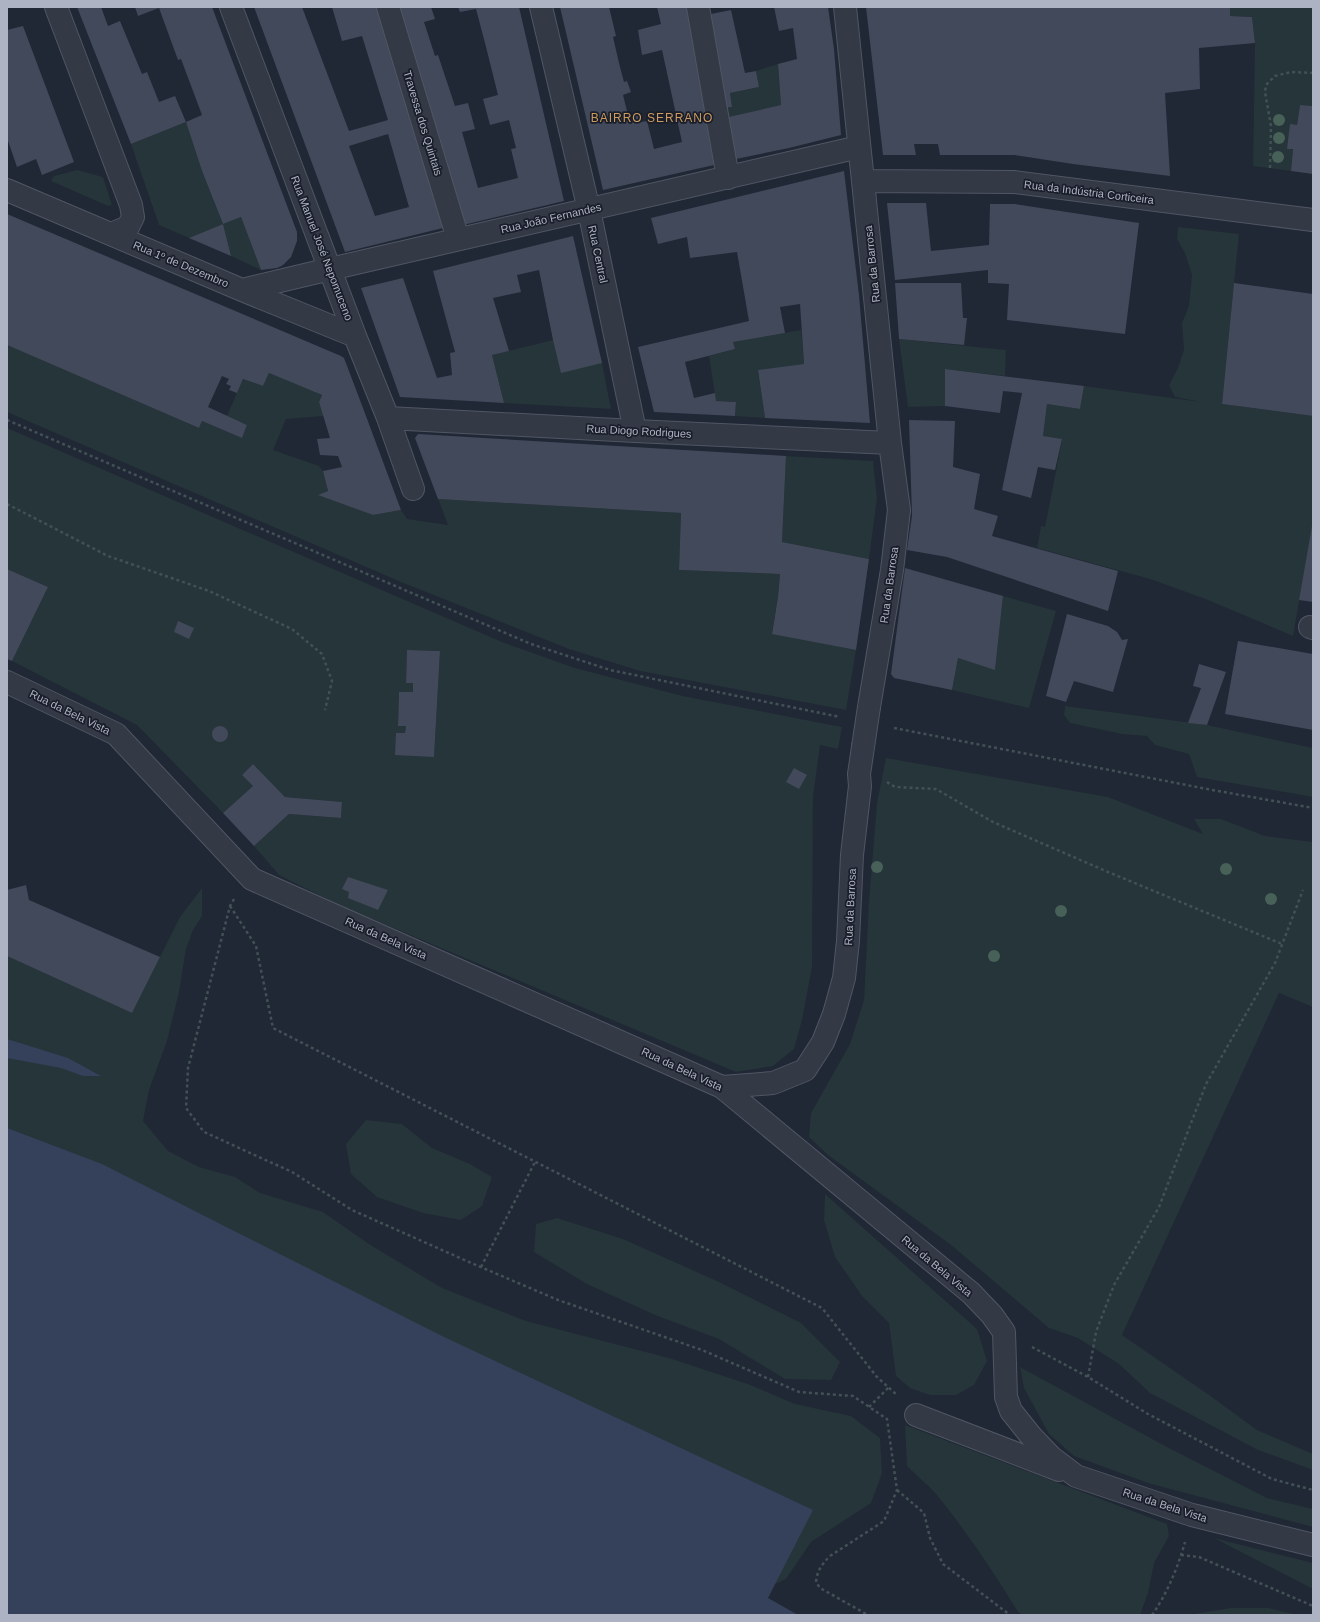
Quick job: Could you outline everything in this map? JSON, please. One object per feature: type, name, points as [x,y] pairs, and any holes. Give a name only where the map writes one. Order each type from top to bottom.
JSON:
[{"type":"street","points":[[56,7],[131,206],[133,217],[128,227],[111,234]]},
{"type":"street","name":"Rua Manuel José Nepomuceno","points":[[231,7],[414,489]]},
{"type":"street","name":"Travessa dos Quintais","points":[[388,7],[458,239]]},
{"type":"street","name":"Rua Central","points":[[541,7],[589,210],[635,431]]},
{"type":"street","points":[[698,7],[728,178]]},
{"type":"street","name":"Rua da Barrosa","points":[[722,1086],[773,1083],[805,1070],[823,1042],[834,1014],[844,978],[848,941],[852,855],[860,786],[859,774],[892,570],[899,510],[890,443],[845,7]]},
{"type":"street","name":"Rua João Fernandes","points":[[242,290],[860,147]]},
{"type":"street","name":"Rua da Indústria Corticeira","points":[[863,181],[1014,182],[1313,220]]},
{"type":"street","name":"Rua 1º de Dezembro","points":[[7,190],[242,290],[355,336]]},
{"type":"street","name":"Rua Diogo Rodrigues","points":[[388,418],[890,443]]},
{"type":"street","name":"Rua da Bela Vista","points":[[7,682],[116,734],[252,879],[722,1086],[971,1293],[992,1315],[1004,1332],[1006,1397],[1011,1411],[1031,1436],[1051,1457],[1076,1476],[1192,1515],[1313,1545]]},
{"type":"street","points":[[916,1415],[1076,1476]]},
{"type":"path","points":[[1270,168],[1271,126],[1265,92],[1266,85],[1275,76],[1291,72],[1313,73]]},
{"type":"path","points":[[7,420],[531,644],[610,670],[846,718]]},
{"type":"path","points":[[7,504],[108,556],[209,591],[292,629],[322,654],[332,681],[325,710]]},
{"type":"path","points":[[892,728],[1207,790],[1313,808]]},
{"type":"path","points":[[882,778],[895,787],[936,790],[993,822],[1108,872],[1282,944]]},
{"type":"path","points":[[248,875],[230,906],[188,1068],[186,1108],[204,1132],[292,1172],[352,1210],[558,1300],[702,1350],[799,1392],[853,1396],[887,1419],[897,1490],[884,1521],[830,1556],[822,1563],[817,1573],[816,1582],[820,1588],[868,1615]]},
{"type":"path","points":[[1088,1377],[1096,1332],[1114,1285],[1159,1207],[1206,1084],[1275,963],[1303,890]]},
{"type":"path","points":[[230,906],[256,946],[273,1028],[822,1308],[877,1377],[889,1387],[916,1415]]},
{"type":"path","points":[[481,1267],[535,1162]]},
{"type":"path","points":[[1004,1332],[1088,1377],[1148,1414],[1272,1479],[1313,1490]]},
{"type":"path","points":[[869,1407],[889,1387]]},
{"type":"path","points":[[897,1490],[924,1513],[930,1538],[943,1564],[1010,1615]]},
{"type":"path","points":[[1152,1615],[1159,1605],[1181,1555],[1192,1515]]},
{"type":"path","points":[[1181,1555],[1199,1557],[1313,1606]]},
{"type":"shaded area","points":[[1230,7],[1313,7],[1313,106],[1300,105],[1297,125],[1287,149],[1293,149],[1291,171],[1253,166],[1255,43],[1252,17],[1230,16]]},
{"type":"shaded area","points":[[778,64],[781,105],[724,118],[722,108],[732,107],[730,93],[759,87],[756,71]]},
{"type":"shaded area","points":[[186,122],[202,171],[223,224],[189,238],[159,225],[131,144]]},
{"type":"shaded area","points":[[77,170],[103,177],[112,205],[108,206],[51,181],[54,176]]},
{"type":"shaded area","points":[[241,217],[261,270],[231,256],[223,224]]},
{"type":"shaded area","points":[[1178,227],[1239,234],[1222,404],[1313,416],[1313,522],[1293,636],[1208,600],[1150,579],[1037,548],[1041,526],[1045,527],[1062,440],[1043,436],[1047,404],[1080,409],[1084,386],[1201,402],[1175,397],[1169,385],[1178,368],[1184,350],[1182,323],[1189,306],[1192,275],[1185,253],[1177,239]]},
{"type":"shaded area","points":[[801,330],[804,364],[758,371],[765,418],[735,416],[736,402],[716,401],[709,356],[735,349],[733,342]]},
{"type":"shaded area","points":[[899,339],[1006,350],[1005,376],[945,369],[945,406],[908,407]]},
{"type":"shaded area","points":[[553,340],[602,363],[611,409],[504,403],[492,355]]},
{"type":"shaded area","points":[[7,345],[199,428],[202,421],[242,438],[247,425],[227,416],[243,379],[263,386],[269,373],[322,395],[319,402],[324,416],[286,419],[273,450],[319,466],[323,471],[328,491],[319,495],[373,515],[401,510],[407,519],[448,525],[438,499],[681,513],[679,570],[780,574],[772,633],[856,650],[846,710],[640,671],[569,649],[401,582],[7,412]]},
{"type":"shaded area","points":[[7,428],[502,642],[575,668],[683,696],[842,727],[838,749],[820,745],[813,797],[812,967],[802,1020],[794,1049],[773,1066],[736,1072],[339,905],[279,875],[254,846],[289,814],[341,818],[342,802],[285,797],[253,764],[242,775],[253,786],[223,813],[137,725],[12,661],[48,587],[7,569]],"holes":[[[407,650],[440,651],[434,756],[405,733],[406,726],[398,726],[399,692],[413,692],[413,683],[406,683]]]},
{"type":"shaded area","points":[[786,456],[873,461],[877,498],[869,559],[782,542]]},
{"type":"shaded area","points":[[1003,596],[1056,611],[1029,708],[952,690],[958,658],[995,669]]},
{"type":"shaded area","points":[[1065,706],[1207,725],[1313,748],[1313,797],[1197,777],[1189,754],[1155,745],[1147,736],[1122,734],[1070,723],[1064,715]]},
{"type":"shaded area","points":[[886,758],[1108,797],[1203,834],[1194,819],[1221,819],[1265,836],[1313,842],[1313,1007],[1279,993],[1122,1335],[1257,1430],[1313,1454],[1313,1470],[1258,1450],[1150,1393],[1119,1364],[1078,1338],[1049,1328],[951,1245],[828,1155],[809,1137],[811,1113],[850,1044],[864,1000],[869,901],[877,803]]},
{"type":"shaded area","points":[[202,888],[202,916],[193,930],[186,949],[179,992],[167,1041],[149,1090],[143,1121],[168,1151],[199,1167],[235,1177],[260,1193],[323,1212],[369,1244],[442,1288],[526,1321],[669,1358],[748,1384],[795,1404],[851,1416],[880,1438],[882,1473],[871,1503],[811,1542],[786,1579],[775,1584],[768,1598],[798,1615],[7,1395],[7,956],[132,1013],[180,917]]},
{"type":"shaded area","points":[[366,1120],[402,1124],[432,1148],[470,1164],[492,1177],[482,1206],[461,1220],[423,1213],[377,1197],[351,1174],[346,1144]]},
{"type":"shaded area","points":[[825,1194],[977,1329],[987,1361],[974,1385],[956,1395],[930,1395],[910,1388],[896,1376],[889,1323],[862,1296],[835,1257],[824,1220]]},
{"type":"shaded area","points":[[557,1218],[623,1239],[719,1282],[801,1323],[840,1362],[831,1380],[785,1379],[719,1339],[655,1315],[587,1284],[534,1252],[536,1224]]},
{"type":"shaded area","points":[[1020,1367],[1167,1447],[1267,1498],[1313,1509],[1313,1527],[1148,1483],[1074,1456],[1049,1434],[1024,1388]]},
{"type":"shaded area","points":[[905,1425],[1167,1524],[1169,1536],[1154,1563],[1148,1593],[1140,1615],[1023,1615],[1018,1612],[999,1581],[958,1522],[933,1490],[907,1466]]},
{"type":"shaded area","points":[[1214,1538],[1313,1563],[1313,1589]]},
{"type":"shaded area","points":[[1231,1608],[1268,1608],[1298,1615],[1187,1615]]},
{"type":"water","points":[[7,1039],[68,1058],[101,1076],[83,1076],[61,1068],[7,1058]]},
{"type":"water","points":[[7,1128],[102,1164],[442,1336],[813,1510],[768,1598],[798,1615],[7,1615]]},
{"type":"building","points":[[77,7],[101,7],[108,26],[120,21],[142,74],[147,72],[159,102],[175,96],[186,122],[131,144]]},
{"type":"building","points":[[135,7],[212,7],[297,232],[297,241],[291,257],[283,265],[277,268],[261,270],[241,217],[223,224],[202,171],[186,122],[202,115],[181,59],[178,60],[159,8],[138,16]]},
{"type":"building","points":[[254,7],[302,7],[349,131],[388,120],[362,36],[342,41],[332,7],[376,7],[403,89],[443,228],[345,252]],"holes":[[[388,134],[409,207],[375,216],[349,146]]]},
{"type":"building","points":[[397,7],[431,7],[435,19],[424,22],[435,56],[438,55],[455,106],[468,103],[475,129],[462,132],[478,188],[518,178],[511,149],[516,148],[509,120],[490,125],[483,99],[498,95],[476,9],[460,12],[458,7],[519,7],[564,201],[463,225]]},
{"type":"building","points":[[560,7],[609,7],[616,36],[613,37],[619,63],[624,82],[627,81],[631,92],[623,95],[628,115],[639,112],[641,122],[647,121],[654,149],[682,142],[662,50],[642,55],[638,30],[661,24],[657,7],[687,7],[714,165],[603,190]]},
{"type":"building","points":[[774,7],[828,7],[834,49],[841,135],[731,160],[724,118],[781,105],[778,64],[797,59],[793,28],[779,31]]},
{"type":"building","points":[[866,7],[1230,7],[1230,16],[1252,17],[1255,43],[1199,48],[1200,89],[1165,93],[1170,176],[1014,155],[940,155],[938,144],[914,144],[916,155],[883,155]]},
{"type":"building","points":[[731,10],[745,73],[756,71],[759,87],[730,93],[732,107],[722,108],[706,15]]},
{"type":"building","points":[[23,26],[74,162],[42,175],[36,159],[17,167],[7,138],[7,30]]},
{"type":"building","points":[[1300,105],[1313,106],[1313,174],[1291,171],[1293,149],[1287,149],[1290,124],[1297,125]]},
{"type":"building","points":[[844,171],[859,295],[870,423],[765,418],[758,370],[804,364],[800,304],[780,307],[785,333],[733,342],[735,349],[685,362],[694,398],[715,393],[716,401],[736,402],[735,416],[654,412],[638,347],[749,321],[737,252],[690,258],[687,237],[658,244],[651,218]]},
{"type":"building","points":[[887,203],[926,203],[931,251],[989,245],[990,204],[1015,204],[1139,223],[1125,334],[1007,320],[1009,284],[988,283],[988,270],[895,280]]},
{"type":"building","points":[[7,214],[344,358],[401,510],[373,515],[318,495],[328,491],[323,471],[342,467],[338,456],[320,455],[317,439],[330,438],[319,402],[322,395],[269,373],[263,386],[243,379],[237,393],[229,390],[231,386],[226,384],[229,379],[222,376],[208,407],[247,425],[242,438],[202,421],[199,428],[7,345]]},
{"type":"building","points":[[223,224],[231,256],[189,238]]},
{"type":"building","points":[[573,236],[602,363],[561,373],[539,270],[517,275],[521,292],[493,298],[509,351],[492,355],[504,403],[400,397],[361,288],[403,278],[437,378],[452,375],[450,353],[455,352],[433,271]]},
{"type":"building","points":[[895,283],[961,283],[963,318],[967,318],[964,345],[899,339]]},
{"type":"building","points":[[1234,283],[1313,294],[1313,416],[1222,404]]},
{"type":"building","points":[[945,369],[1084,386],[1080,409],[1047,404],[1043,436],[1062,439],[1055,470],[1038,467],[1031,498],[1002,490],[1022,393],[1003,391],[1000,413],[945,406]]},
{"type":"building","points":[[909,420],[955,421],[953,467],[980,474],[974,509],[998,516],[992,536],[1118,571],[1108,611],[947,557],[907,550],[912,516]]},
{"type":"building","points":[[418,434],[786,456],[782,542],[869,559],[856,650],[772,634],[780,574],[679,570],[681,513],[438,499],[415,438]]},
{"type":"building","points":[[1313,526],[1313,602],[1299,600]]},
{"type":"building","points":[[905,568],[1003,596],[995,670],[958,658],[952,690],[894,678],[891,674]]},
{"type":"building","points":[[7,569],[48,587],[12,661],[7,659]]},
{"type":"building","points":[[1067,614],[1108,626],[1117,632],[1122,640],[1128,639],[1113,692],[1074,681],[1066,702],[1046,696]]},
{"type":"building","points":[[178,621],[194,628],[189,639],[174,632]]},
{"type":"building","points":[[1238,641],[1313,654],[1313,730],[1225,714]]},
{"type":"building","points":[[407,650],[440,651],[434,757],[395,755],[396,733],[405,733],[406,726],[398,726],[399,692],[413,692],[413,683],[406,683]]},
{"type":"building","points":[[1199,664],[1226,672],[1207,725],[1188,723],[1201,688],[1193,686]]},
{"type":"building","points":[[217,726],[223,726],[228,731],[226,740],[223,742],[217,742],[212,737],[212,731]]},
{"type":"building","points":[[253,764],[285,797],[342,802],[341,818],[289,814],[254,846],[223,813],[253,786],[242,775]]},
{"type":"building","points":[[794,768],[807,775],[799,789],[786,782]]},
{"type":"building","points":[[348,877],[388,890],[378,910],[348,898],[349,892],[342,889]]},
{"type":"building","points":[[26,885],[29,900],[160,957],[132,1013],[7,956],[7,890]]},
{"type":"district","name":"BAIRRO SERRANO","points":[[652,118]]}]
